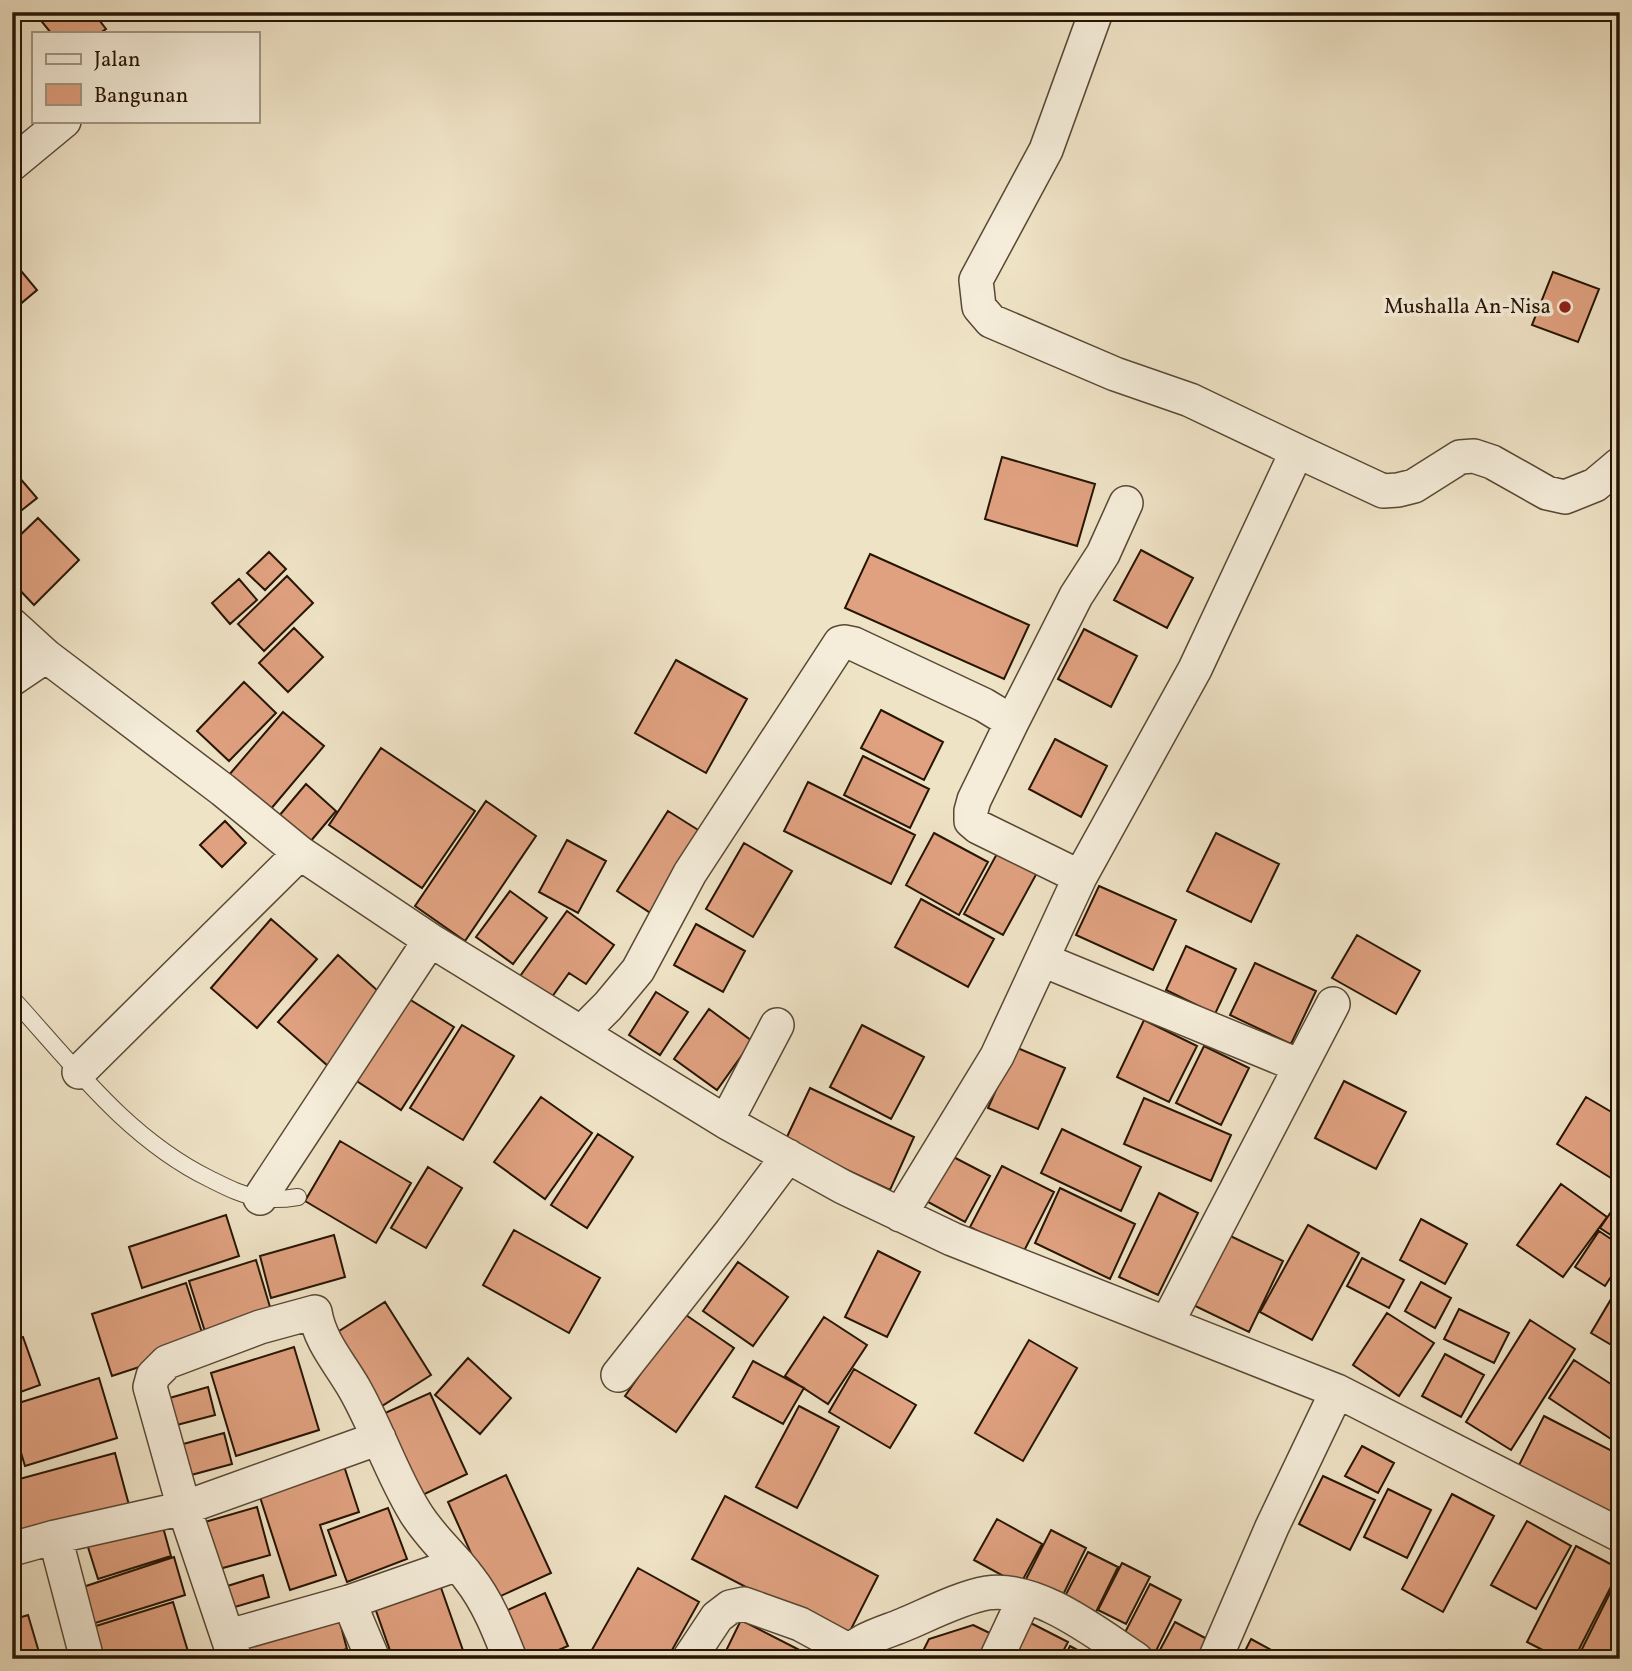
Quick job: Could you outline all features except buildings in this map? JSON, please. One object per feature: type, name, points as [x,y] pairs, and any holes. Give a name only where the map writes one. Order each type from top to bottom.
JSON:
[{"type":"street","points":[[1096,12],[1046,150],[976,280],[979,307],[991,321],[1115,374],[1190,400],[1383,491],[1398,491],[1414,486],[1460,457],[1474,456],[1492,462],[1547,493],[1565,497],[1595,485],[1620,464]]},
{"type":"street","points":[[12,164],[63,122]]},
{"type":"street","points":[[900,1215],[997,1056],[1080,877],[1195,669],[1297,451]]},
{"type":"street","points":[[1080,877],[978,827],[971,821],[971,811],[1012,722],[1076,596],[1103,554],[1126,503]]},
{"type":"street","points":[[12,625],[46,656],[223,790],[300,853],[430,940],[726,1122],[843,1187],[952,1239],[1337,1391],[1620,1535]]},
{"type":"street","points":[[582,1032],[638,970],[691,873],[841,643],[854,644],[984,705],[1012,722]]},
{"type":"street","points":[[12,679],[46,656]]},
{"type":"street","points":[[79,1072],[300,853]]},
{"type":"street","points":[[260,1198],[430,940]]},
{"type":"street","points":[[1043,960],[1300,1066]]},
{"type":"street","points":[[1167,1323],[1333,1004]]},
{"type":"street","points":[[726,1122],[777,1025]]},
{"type":"street","points":[[618,1375],[788,1156]]},
{"type":"street","points":[[458,1564],[232,1647],[184,1507],[150,1393],[153,1376],[167,1362],[260,1326],[316,1312],[324,1342],[354,1388],[414,1511],[425,1528],[458,1564],[485,1601],[510,1659]]},
{"type":"street","points":[[1214,1659],[1272,1527],[1337,1391]]},
{"type":"street","points":[[12,1549],[184,1507],[379,1438]]},
{"type":"street","points":[[55,1537],[87,1659]]},
{"type":"street","points":[[689,1659],[717,1617],[730,1607],[744,1604],[800,1624],[846,1655],[866,1641],[987,1593],[1025,1597],[1051,1606],[1136,1659]]},
{"type":"street","points":[[996,1659],[1025,1597]]},
{"type":"street","points":[[349,1602],[373,1659]]},
{"type":"lane","points":[[12,998],[113,1111],[174,1159],[225,1186],[260,1198],[298,1198]]},
{"type":"place","name":"Mushalla An-Nisa","points":[[1565,307]]}]
